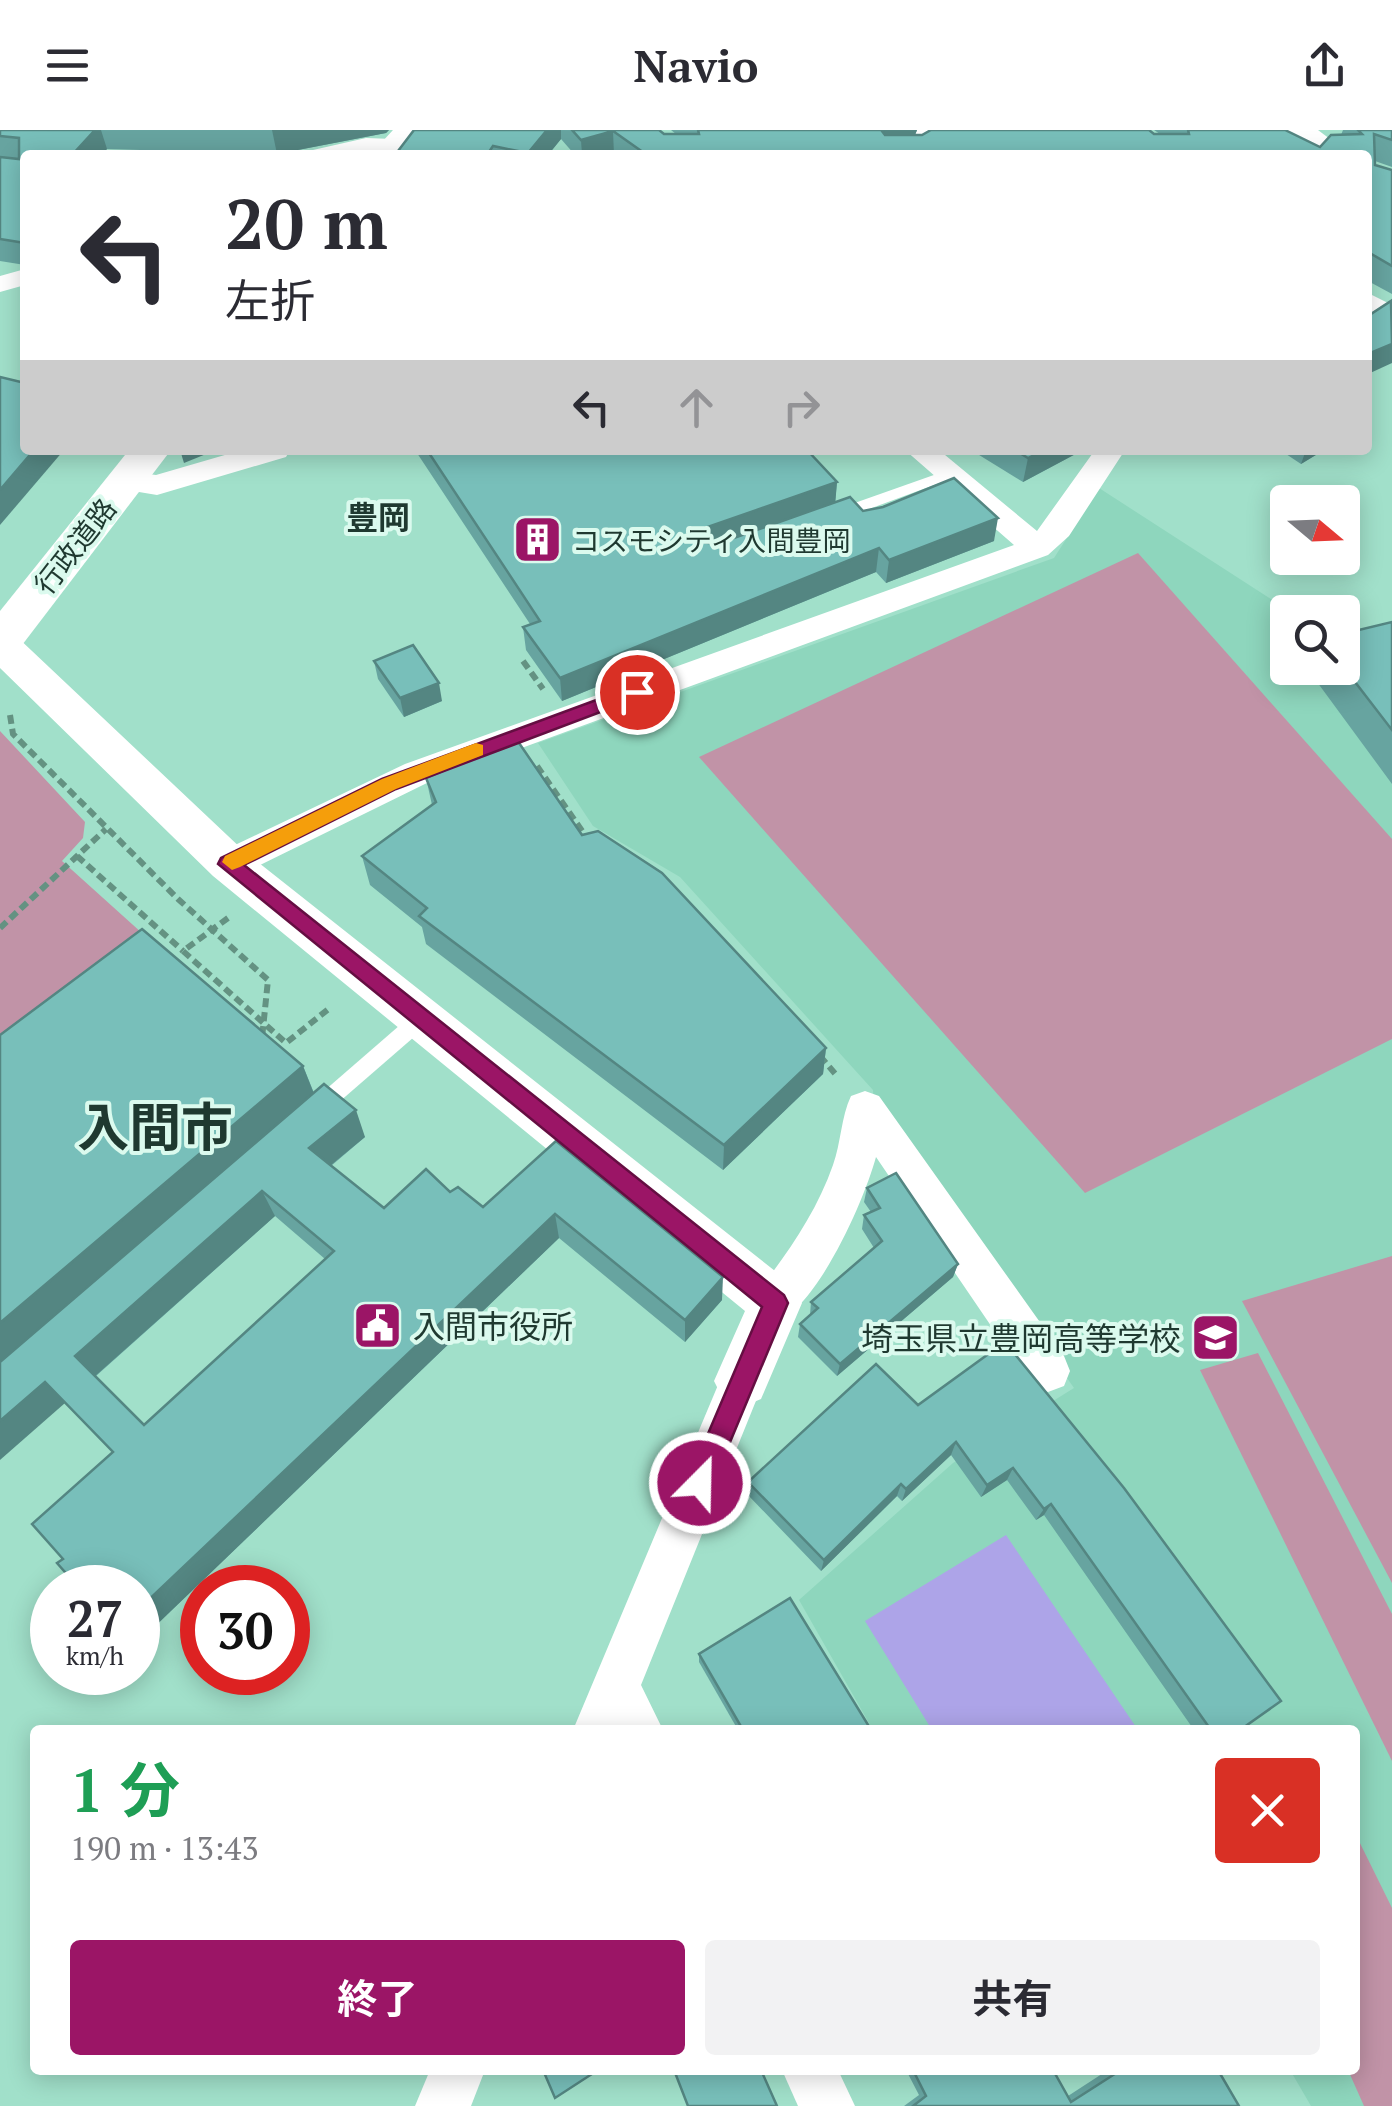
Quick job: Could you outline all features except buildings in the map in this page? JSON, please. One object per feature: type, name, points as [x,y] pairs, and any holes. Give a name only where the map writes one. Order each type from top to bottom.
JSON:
[{"type":"main road","points":[[1294,130],[1326,150]]},
{"type":"main road","name":"行政道路","points":[[0,643],[138,466]]},
{"type":"street","points":[[908,150],[933,138]]},
{"type":"street","points":[[346,150],[398,144]]},
{"type":"street","points":[[138,466],[157,485],[257,455]]},
{"type":"street","points":[[926,455],[1037,548]]},
{"type":"street","points":[[228,864],[389,784],[1037,548],[1058,529],[1107,455]]},
{"type":"street","points":[[0,643],[228,864],[776,1303]]},
{"type":"street","points":[[631,1725],[607,1708],[776,1303],[804,1266],[840,1200],[862,1139],[865,1108]]},
{"type":"street","points":[[865,1108],[1048,1371]]},
{"type":"street","points":[[443,2106],[456,2075]]},
{"type":"street","points":[[812,2075],[827,2106]]},
{"type":"lane","points":[[819,521],[948,475]]},
{"type":"lane","points":[[302,1122],[422,1018]]},
{"type":"path","points":[[9,711],[14,734],[106,829],[268,980],[260,1049]]},
{"type":"path","points":[[515,735],[587,839],[602,848]]},
{"type":"path","points":[[0,928],[106,829]]},
{"type":"path","points":[[77,856],[286,1043],[342,998]]},
{"type":"path","points":[[183,951],[231,916]]},
{"type":"path","points":[[270,1029],[270,1043]]},
{"type":"path","points":[[815,1050],[865,1108]]},
{"type":"shaded area","name":"埼玉県立豊岡高等学校","points":[[1099,488],[1270,598],[1270,685],[1360,685],[1360,657],[1392,637],[1392,2106],[1311,2106],[1293,2075],[1360,2075],[1360,1725],[870,1725],[799,1600],[953,1463],[1074,1388],[874,1103],[873,1090],[680,877],[593,826],[538,743],[1054,558]]},
{"type":"shaded area","points":[[1138,553],[1392,839],[1392,1039],[1085,1193],[699,757]]},
{"type":"shaded area","points":[[0,731],[85,822],[83,838],[62,861],[163,952],[0,1076]]},
{"type":"shaded area","points":[[1392,1256],[1392,1583],[1242,1301]]},
{"type":"shaded area","points":[[1258,1353],[1392,1614],[1392,1761],[1200,1370]]},
{"type":"shaded area","points":[[1006,1535],[1135,1725],[929,1725],[865,1621]]},
{"type":"shaded area","points":[[1360,1843],[1392,1908],[1392,2106],[1364,2106],[1350,2075],[1360,2075]]},
{"type":"slow traffic","points":[[232,862],[389,784],[476,750]]},
{"type":"place","name":"コスモシティ入間豊岡","points":[[537,540]]},
{"type":"place","name":"入間市役所","points":[[378,1326]]},
{"type":"place","name":"埼玉県立豊岡高等学校","points":[[1216,1338]]},
{"type":"district","name":"豊岡","points":[[378,517]]},
{"type":"district","name":"入間市","points":[[155,1126]]},
{"type":"route","points":[[637,692],[389,784],[228,864],[776,1303],[700,1483]]}]
